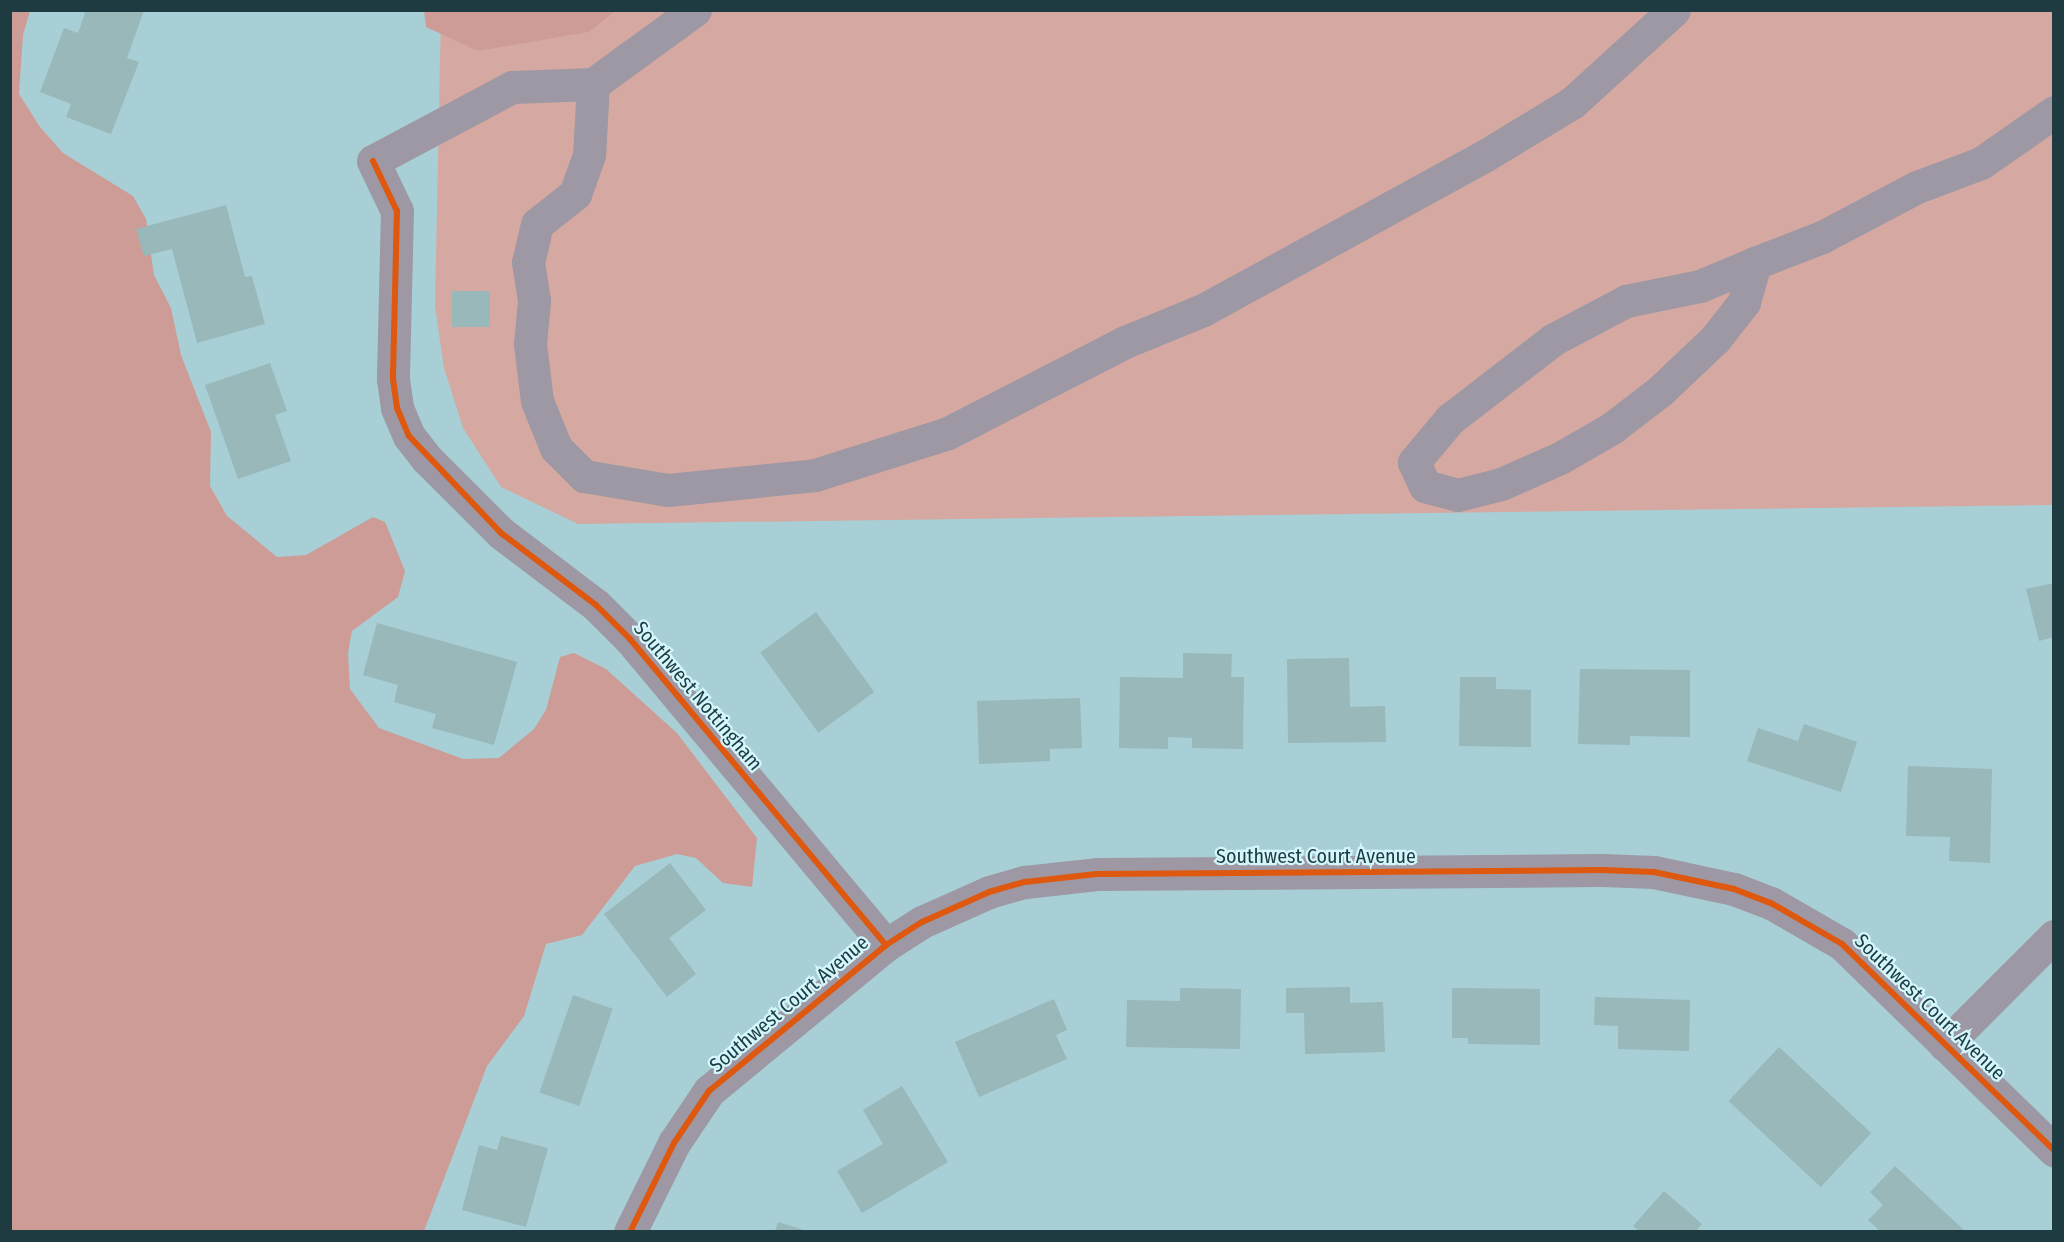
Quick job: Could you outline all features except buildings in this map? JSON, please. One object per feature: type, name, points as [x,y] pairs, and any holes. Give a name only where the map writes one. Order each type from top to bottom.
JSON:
[{"type":"street","points":[[695,10],[593,84],[589,155],[575,194],[537,224],[528,262],[534,301],[530,344],[537,400],[556,448],[584,476],[668,490],[815,475],[948,433],[1125,342],[1203,310],[1486,155],[1572,103],[1674,10]]},
{"type":"street","name":"Southwest Nottingham","points":[[593,84],[512,87],[373,161],[397,211],[393,379],[397,408],[408,435],[501,533],[596,605],[630,639],[886,945]]},
{"type":"street","points":[[1755,263],[1744,302],[1715,339],[1660,391],[1611,428],[1560,458],[1501,484],[1458,495],[1425,486],[1414,462],[1450,419],[1554,339],[1626,301],[1700,286],[1755,263],[1822,237],[1917,187],[1981,162],[2054,112]]},
{"type":"street","name":"Southwest Court Avenue","points":[[630,1232],[674,1143],[709,1091],[886,945],[922,922],[989,892],[1024,882],[1097,874],[1654,872],[1743,892],[1772,903],[1842,944],[2054,1150]]},
{"type":"street","points":[[1945,1045],[2054,936]]},
{"type":"shaded area","points":[[424,10],[615,11],[589,32],[478,51],[426,27]]},
{"type":"shaded area","points":[[10,11],[30,11],[23,35],[19,94],[40,127],[63,153],[133,196],[146,219],[154,275],[171,308],[181,355],[211,432],[210,486],[227,516],[277,557],[306,555],[373,517],[385,522],[405,571],[398,597],[352,631],[348,653],[350,689],[379,728],[463,759],[499,758],[534,729],[546,710],[560,657],[574,653],[606,669],[677,733],[757,838],[752,887],[723,883],[696,858],[677,854],[635,866],[582,935],[546,944],[524,1016],[487,1066],[424,1231],[11,1231]]},
{"type":"shaded area","points":[[441,11],[2053,11],[2053,505],[578,524],[501,487],[463,428],[444,368],[435,306]]},
{"type":"cycle path","points":[[373,161],[397,211],[393,379],[397,408],[409,436],[501,533],[596,605],[630,639],[886,945]]},
{"type":"cycle path","points":[[630,1232],[674,1143],[709,1091],[886,945],[922,922],[989,892],[1025,882],[1097,874],[1602,870],[1654,872],[1734,889],[1771,903],[1842,944],[2054,1150]]}]
